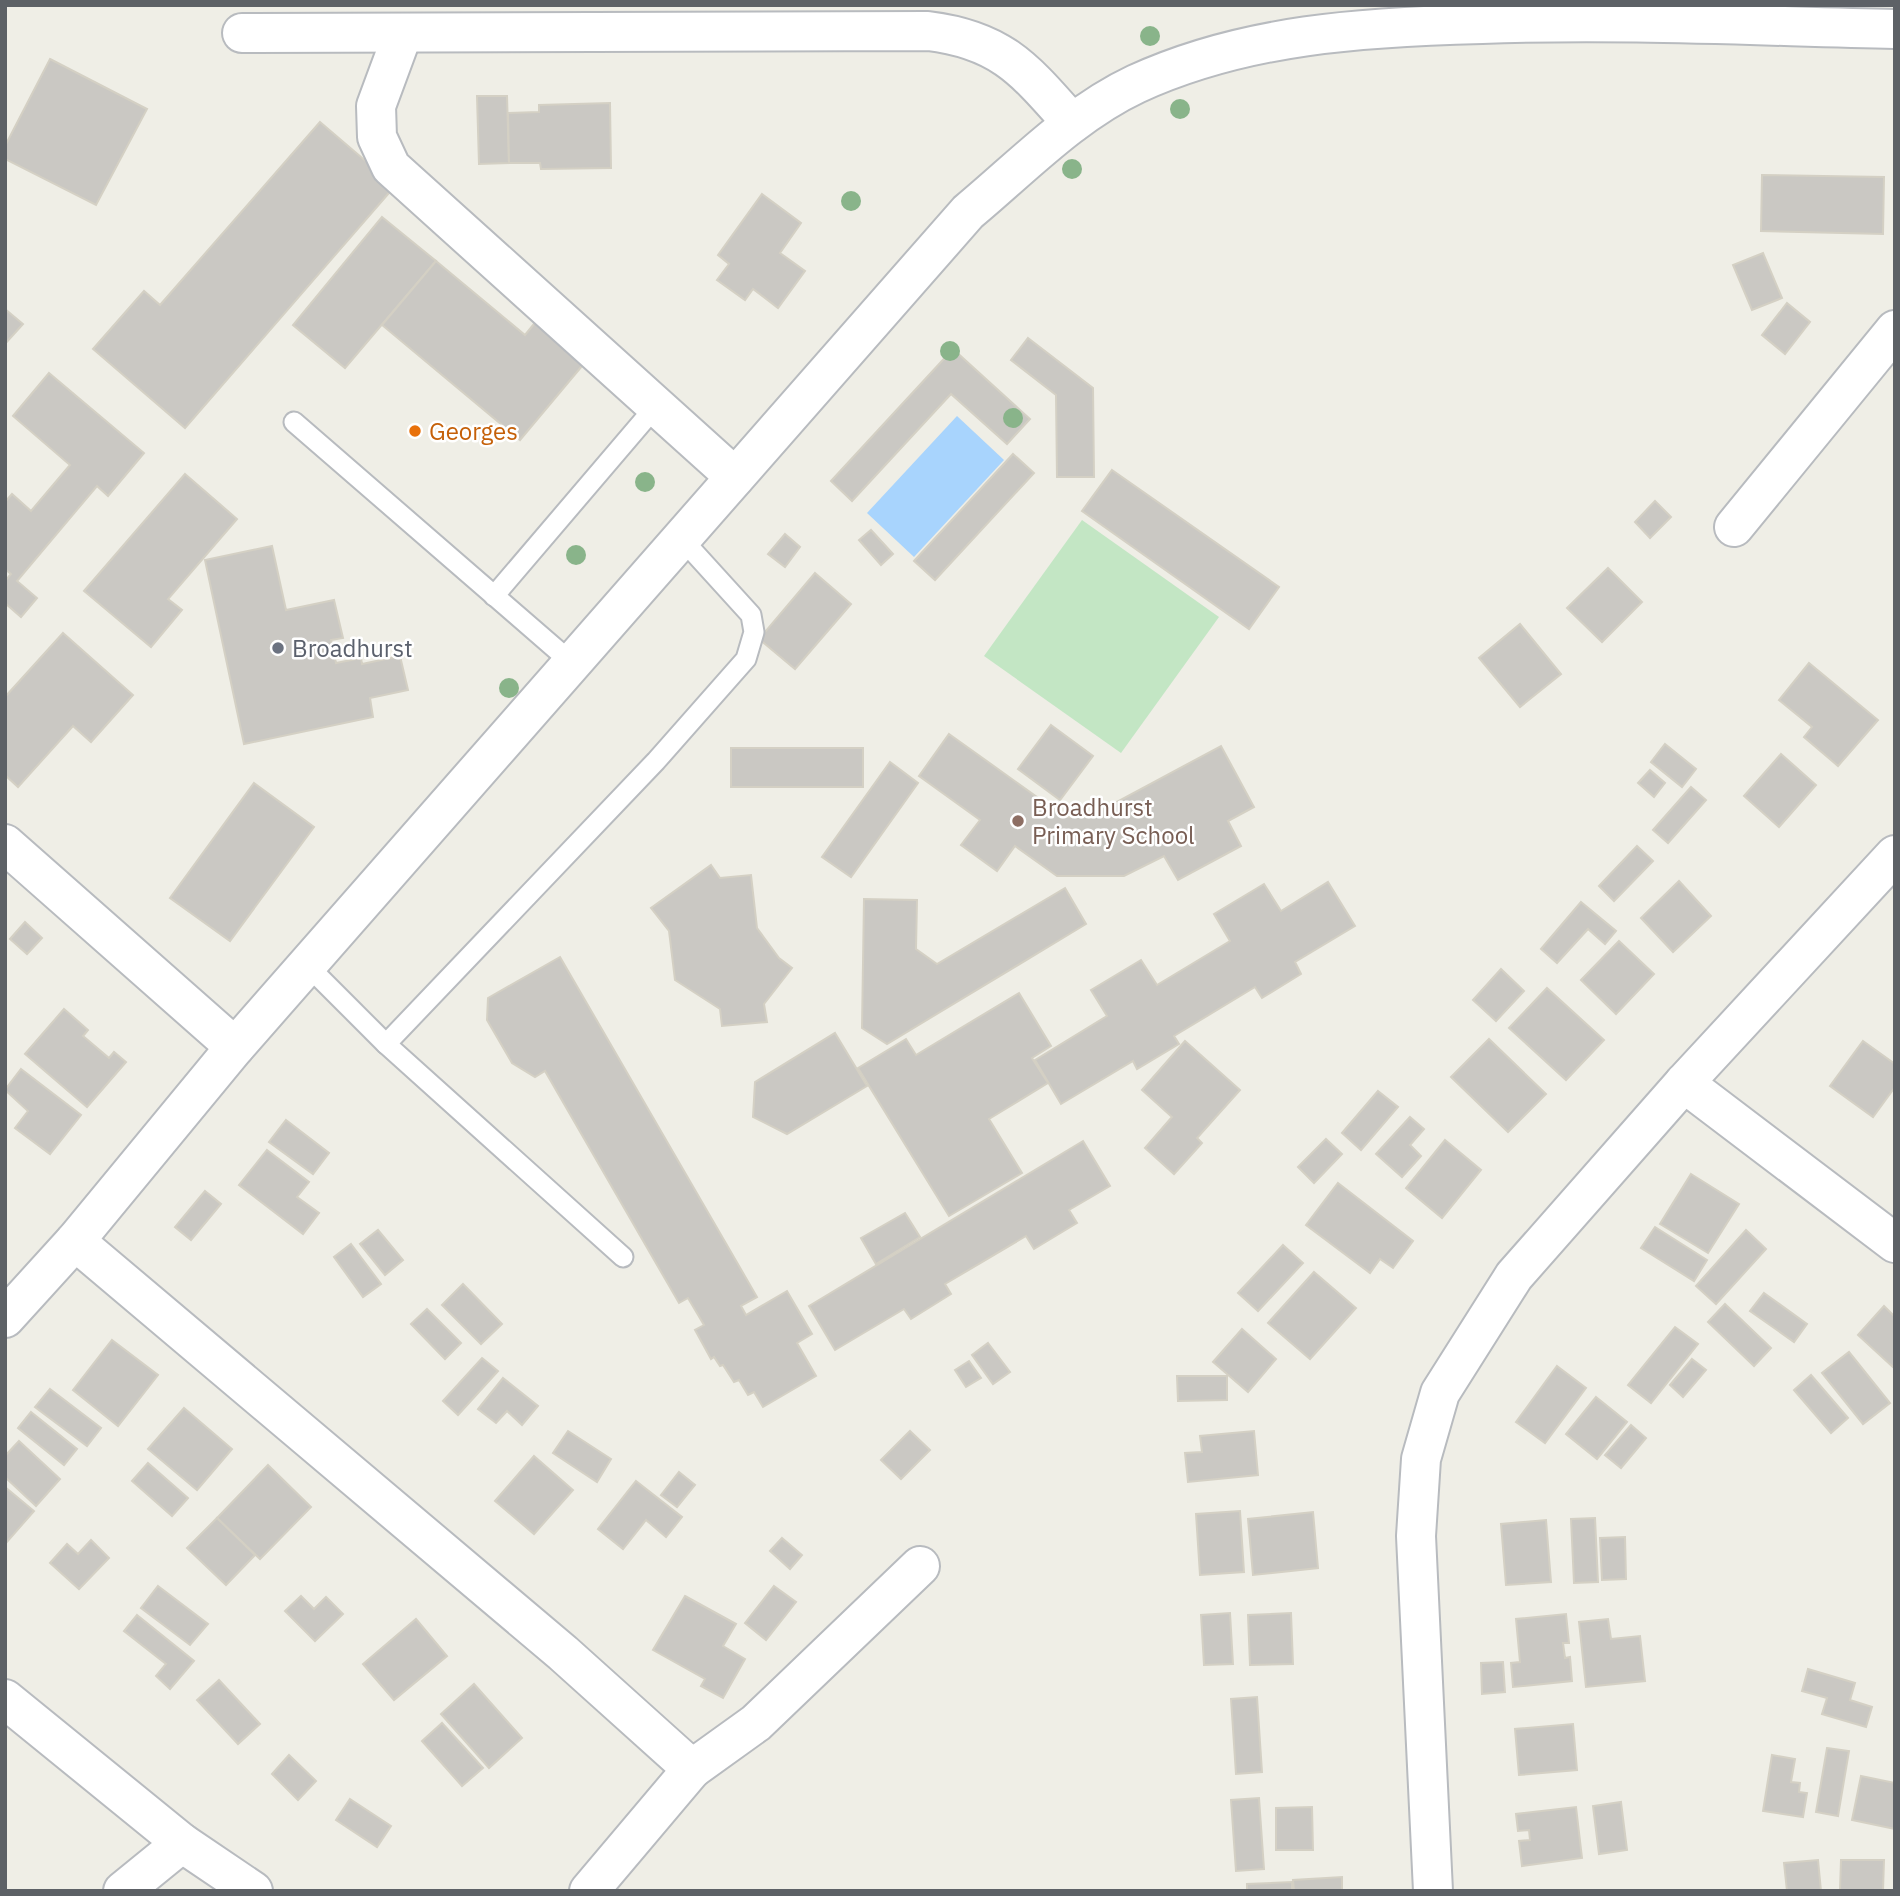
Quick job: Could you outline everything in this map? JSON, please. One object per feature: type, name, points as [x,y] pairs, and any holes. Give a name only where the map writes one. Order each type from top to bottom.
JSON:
[{"type":"street","points":[[5,1318],[75,1241],[234,1047],[968,212],[1072,123],[1135,85],[1206,59],[1312,33],[1567,13],[1895,29]]},
{"type":"street","points":[[242,33],[928,31],[963,35],[1004,55],[1030,76],[1072,123]]},
{"type":"street","points":[[402,33],[376,106],[377,138],[391,167],[735,478]]},
{"type":"street","points":[[1734,527],[1895,330]]},
{"type":"street","points":[[5,844],[234,1047]]},
{"type":"street","points":[[1433,1891],[1416,1536],[1421,1459],[1440,1393],[1514,1276],[1685,1083],[1895,855]]},
{"type":"street","points":[[1685,1083],[1895,1243]]},
{"type":"street","points":[[75,1241],[563,1653],[692,1769]]},
{"type":"street","points":[[589,1891],[692,1769],[756,1723],[920,1566]]},
{"type":"street","points":[[5,1699],[182,1843],[253,1891]]},
{"type":"street","points":[[123,1891],[182,1843]]},
{"type":"lane","points":[[494,596],[656,406]]},
{"type":"lane","points":[[295,422],[572,663]]},
{"type":"lane","points":[[386,1044],[656,761],[746,659],[754,632],[751,615],[681,538]]},
{"type":"lane","points":[[307,965],[386,1044],[623,1257]]},
{"type":"green space","points":[[1082,520],[1219,617],[1121,753],[984,656]]},
{"type":"water","points":[[957,416],[1004,460],[914,557],[867,513]]},
{"type":"building","points":[[50,59],[147,109],[96,205],[5,159],[5,146]]},
{"type":"building","points":[[477,96],[507,96],[509,163],[479,164]]},
{"type":"building","points":[[610,103],[611,168],[541,169],[540,163],[509,163],[508,113],[539,112],[539,105]]},
{"type":"building","points":[[320,122],[395,186],[185,428],[93,349],[144,291],[160,305]]},
{"type":"building","points":[[1762,175],[1884,177],[1883,234],[1761,231]]},
{"type":"building","points":[[762,194],[801,223],[780,253],[805,271],[778,308],[753,289],[745,300],[717,280],[729,264],[718,255]]},
{"type":"building","points":[[382,217],[436,261],[345,368],[293,325]]},
{"type":"building","points":[[1763,253],[1782,298],[1752,310],[1733,265]]},
{"type":"building","points":[[436,261],[525,335],[538,319],[587,360],[520,440],[382,325]]},
{"type":"building","points":[[1787,303],[1810,322],[1785,354],[1762,335]]},
{"type":"building","points":[[5,309],[23,324],[5,344]]},
{"type":"building","points":[[1028,338],[1093,388],[1094,477],[1057,477],[1056,395],[1011,360]]},
{"type":"building","points":[[953,349],[1030,419],[1007,444],[951,394],[852,501],[831,481]]},
{"type":"building","points":[[49,373],[144,453],[108,496],[97,486],[17,581],[37,598],[21,617],[5,603],[5,581],[11,574],[5,569],[5,502],[12,494],[31,511],[70,465],[13,416]]},
{"type":"building","points":[[1013,454],[1034,473],[935,580],[914,561]]},
{"type":"building","points":[[1112,470],[1279,587],[1249,629],[1082,511]]},
{"type":"building","points":[[185,474],[237,519],[168,599],[182,610],[151,647],[84,591]]},
{"type":"building","points":[[1655,501],[1671,517],[1650,538],[1635,522]]},
{"type":"building","points":[[871,530],[893,554],[881,565],[859,540]]},
{"type":"building","points":[[785,534],[800,547],[785,567],[768,554]]},
{"type":"building","name":"Broadhurst","points":[[272,546],[286,610],[334,600],[343,638],[331,640],[336,663],[361,658],[362,664],[400,656],[408,690],[370,698],[373,717],[244,744],[205,560]]},
{"type":"building","points":[[1608,568],[1642,602],[1602,642],[1567,608]]},
{"type":"building","points":[[815,573],[851,604],[795,669],[759,639]]},
{"type":"building","points":[[1520,624],[1561,674],[1520,707],[1479,658]]},
{"type":"building","points":[[63,633],[133,695],[91,742],[73,726],[18,787],[5,775],[5,697]]},
{"type":"building","points":[[1809,663],[1878,720],[1838,766],[1804,737],[1812,727],[1779,700]]},
{"type":"building","points":[[1051,725],[1093,756],[1060,800],[1018,769]]},
{"type":"building","points":[[949,734],[1065,817],[1089,817],[1221,746],[1254,807],[1228,821],[1241,846],[1178,880],[1164,856],[1124,876],[1057,876],[1015,846],[997,871],[961,845],[980,820],[919,776]]},
{"type":"building","points":[[1665,744],[1696,769],[1682,787],[1651,762]]},
{"type":"building","points":[[731,748],[863,748],[863,787],[731,787]]},
{"type":"building","points":[[1781,754],[1816,785],[1779,827],[1744,796]]},
{"type":"building","points":[[890,762],[918,783],[851,877],[822,857]]},
{"type":"building","points":[[1650,770],[1665,783],[1654,797],[1638,783]]},
{"type":"building","points":[[254,783],[314,827],[230,941],[170,898]]},
{"type":"building","points":[[1691,787],[1706,800],[1668,843],[1653,830]]},
{"type":"building","points":[[1637,846],[1653,861],[1614,901],[1599,886]]},
{"type":"building","points":[[711,865],[720,878],[751,875],[757,928],[779,958],[792,968],[764,1004],[767,1022],[722,1026],[720,1009],[675,980],[669,931],[651,908]]},
{"type":"building","points":[[1679,881],[1711,916],[1673,952],[1641,918]]},
{"type":"building","points":[[1328,882],[1355,926],[1295,962],[1301,974],[1262,998],[1255,987],[1174,1036],[1179,1044],[1137,1069],[1133,1061],[1061,1104],[1035,1060],[1107,1016],[1091,990],[1141,960],[1157,985],[1230,941],[1214,914],[1264,884],[1281,911]]},
{"type":"building","points":[[1065,888],[1086,924],[887,1044],[862,1028],[864,899],[917,900],[916,949],[937,964]]},
{"type":"building","points":[[1581,902],[1616,931],[1605,944],[1588,929],[1557,963],[1541,949]]},
{"type":"building","points":[[25,922],[42,938],[27,954],[10,939]]},
{"type":"building","points":[[1619,941],[1654,974],[1616,1014],[1581,980]]},
{"type":"building","points":[[560,957],[757,1297],[741,1306],[746,1315],[787,1291],[812,1334],[797,1343],[816,1376],[763,1407],[754,1392],[748,1395],[739,1380],[734,1382],[723,1365],[720,1366],[714,1357],[711,1359],[695,1330],[704,1325],[688,1298],[679,1303],[545,1071],[535,1077],[512,1063],[487,1020],[488,998]]},
{"type":"building","points":[[1501,969],[1524,991],[1496,1021],[1473,1000]]},
{"type":"building","points":[[1547,988],[1604,1040],[1566,1080],[1509,1028]]},
{"type":"building","points":[[1019,993],[1051,1046],[1032,1058],[1048,1083],[989,1119],[1022,1173],[949,1216],[858,1068],[906,1039],[916,1055]]},
{"type":"building","points":[[64,1009],[88,1030],[83,1036],[109,1058],[114,1052],[126,1062],[87,1107],[25,1054]]},
{"type":"building","points":[[835,1033],[867,1086],[787,1134],[753,1117],[755,1082]]},
{"type":"building","points":[[1489,1039],[1546,1094],[1508,1132],[1451,1077]]},
{"type":"building","points":[[1185,1041],[1240,1090],[1197,1138],[1202,1143],[1174,1174],[1145,1148],[1172,1117],[1142,1090]]},
{"type":"building","points":[[1863,1041],[1895,1064],[1895,1087],[1873,1117],[1830,1086]]},
{"type":"building","points":[[21,1069],[81,1115],[50,1154],[15,1128],[28,1111],[5,1090]]},
{"type":"building","points":[[1378,1091],[1398,1107],[1361,1150],[1342,1133]]},
{"type":"building","points":[[1410,1117],[1424,1129],[1410,1145],[1421,1156],[1402,1177],[1376,1154]]},
{"type":"building","points":[[286,1120],[329,1153],[313,1174],[269,1142]]},
{"type":"building","points":[[1326,1139],[1342,1154],[1314,1183],[1298,1167]]},
{"type":"building","points":[[1445,1140],[1481,1170],[1442,1218],[1406,1188]]},
{"type":"building","points":[[1083,1141],[1110,1186],[1069,1210],[1077,1223],[1034,1249],[1026,1236],[945,1284],[951,1294],[911,1319],[904,1309],[835,1350],[809,1306]]},
{"type":"building","points":[[267,1150],[309,1182],[297,1197],[319,1213],[303,1234],[239,1185]]},
{"type":"building","points":[[1691,1174],[1739,1204],[1708,1253],[1660,1224]]},
{"type":"building","points":[[1338,1183],[1413,1241],[1393,1268],[1380,1259],[1370,1273],[1306,1225]]},
{"type":"building","points":[[205,1191],[221,1204],[191,1240],[175,1227]]},
{"type":"building","points":[[905,1213],[920,1237],[876,1264],[861,1238]]},
{"type":"building","points":[[1655,1227],[1707,1260],[1694,1281],[1641,1248]]},
{"type":"building","points":[[378,1230],[403,1260],[385,1275],[360,1244]]},
{"type":"building","points":[[1746,1230],[1766,1249],[1716,1304],[1696,1286]]},
{"type":"building","points":[[351,1244],[381,1284],[363,1297],[334,1257]]},
{"type":"building","points":[[1283,1245],[1303,1263],[1258,1311],[1238,1293]]},
{"type":"building","points":[[1314,1272],[1356,1308],[1310,1359],[1268,1323]]},
{"type":"building","points":[[463,1284],[502,1324],[481,1344],[442,1305]]},
{"type":"building","points":[[1764,1293],[1807,1324],[1794,1342],[1750,1311]]},
{"type":"building","points":[[1725,1304],[1771,1348],[1754,1366],[1708,1322]]},
{"type":"building","points":[[1884,1306],[1895,1317],[1895,1369],[1858,1335]]},
{"type":"building","points":[[427,1309],[461,1343],[445,1359],[411,1324]]},
{"type":"building","points":[[1675,1327],[1698,1344],[1651,1403],[1628,1385]]},
{"type":"building","points":[[1242,1329],[1276,1359],[1248,1392],[1213,1362]]},
{"type":"building","points":[[112,1340],[158,1375],[118,1426],[73,1390]]},
{"type":"building","points":[[988,1343],[1010,1372],[993,1384],[972,1355]]},
{"type":"building","points":[[1849,1352],[1890,1403],[1863,1424],[1822,1373]]},
{"type":"building","points":[[482,1358],[498,1371],[458,1415],[443,1401]]},
{"type":"building","points":[[1692,1359],[1706,1370],[1683,1397],[1670,1385]]},
{"type":"building","points":[[969,1361],[981,1378],[966,1387],[955,1370]]},
{"type":"building","points":[[1557,1366],[1586,1388],[1545,1443],[1516,1422]]},
{"type":"building","points":[[1811,1375],[1848,1418],[1831,1433],[1794,1390]]},
{"type":"building","points":[[1177,1376],[1227,1376],[1227,1400],[1178,1401]]},
{"type":"building","points":[[503,1378],[538,1406],[522,1425],[507,1411],[496,1423],[478,1409]]},
{"type":"building","points":[[50,1389],[101,1428],[87,1446],[35,1407]]},
{"type":"building","points":[[1596,1397],[1627,1422],[1597,1459],[1566,1434]]},
{"type":"building","points":[[184,1408],[232,1449],[197,1490],[148,1449]]},
{"type":"building","points":[[31,1412],[77,1449],[64,1465],[18,1428]]},
{"type":"building","points":[[1631,1425],[1646,1438],[1621,1468],[1605,1455]]},
{"type":"building","points":[[568,1431],[611,1459],[597,1482],[553,1453]]},
{"type":"building","points":[[910,1431],[930,1450],[901,1479],[881,1460]]},
{"type":"building","points":[[1254,1431],[1258,1475],[1188,1482],[1185,1453],[1202,1452],[1200,1436]]},
{"type":"building","points":[[19,1441],[60,1479],[36,1506],[5,1477],[5,1456]]},
{"type":"building","points":[[534,1456],[573,1490],[534,1534],[495,1501]]},
{"type":"building","points":[[148,1463],[188,1498],[172,1516],[132,1481]]},
{"type":"building","points":[[268,1465],[311,1507],[260,1559],[217,1518]]},
{"type":"building","points":[[679,1472],[695,1485],[677,1507],[661,1495]]},
{"type":"building","points":[[636,1481],[682,1517],[666,1537],[646,1520],[623,1549],[598,1529]]},
{"type":"building","points":[[5,1487],[34,1511],[6,1543],[5,1543]]},
{"type":"building","points":[[1240,1511],[1244,1572],[1200,1575],[1196,1514]]},
{"type":"building","points":[[1313,1512],[1318,1568],[1253,1575],[1248,1519]]},
{"type":"building","points":[[217,1518],[255,1555],[226,1585],[187,1548]]},
{"type":"building","points":[[1595,1518],[1598,1582],[1574,1583],[1571,1519]]},
{"type":"building","points":[[1546,1520],[1551,1582],[1506,1585],[1501,1524]]},
{"type":"building","points":[[1625,1537],[1626,1579],[1602,1580],[1600,1538]]},
{"type":"building","points":[[782,1538],[802,1555],[790,1569],[770,1551]]},
{"type":"building","points":[[91,1540],[109,1558],[79,1589],[50,1563],[67,1544],[78,1554]]},
{"type":"building","points":[[158,1586],[208,1624],[190,1645],[141,1608]]},
{"type":"building","points":[[774,1586],[796,1602],[766,1640],[745,1623]]},
{"type":"building","points":[[301,1596],[314,1609],[326,1597],[343,1614],[315,1641],[285,1611]]},
{"type":"building","points":[[685,1596],[736,1624],[723,1646],[745,1659],[723,1698],[701,1686],[705,1679],[653,1650]]},
{"type":"building","points":[[1230,1613],[1233,1664],[1204,1665],[1201,1615]]},
{"type":"building","points":[[1291,1613],[1293,1664],[1250,1665],[1248,1615]]},
{"type":"building","points":[[1566,1614],[1569,1643],[1563,1643],[1565,1658],[1570,1657],[1572,1681],[1513,1687],[1511,1663],[1520,1662],[1516,1619]]},
{"type":"building","points":[[137,1615],[194,1661],[170,1689],[156,1676],[166,1664],[124,1631]]},
{"type":"building","points":[[416,1619],[447,1656],[394,1700],[363,1664]]},
{"type":"building","points":[[1608,1619],[1611,1639],[1640,1636],[1645,1681],[1586,1687],[1579,1622]]},
{"type":"building","points":[[1503,1662],[1505,1692],[1482,1694],[1481,1663]]},
{"type":"building","points":[[1808,1669],[1855,1683],[1850,1700],[1872,1707],[1866,1727],[1822,1714],[1827,1698],[1802,1691]]},
{"type":"building","points":[[219,1680],[260,1724],[238,1744],[197,1700]]},
{"type":"building","points":[[474,1684],[522,1738],[489,1768],[441,1714]]},
{"type":"building","points":[[1257,1697],[1262,1772],[1236,1774],[1231,1699]]},
{"type":"building","points":[[442,1723],[483,1768],[462,1786],[422,1741]]},
{"type":"building","points":[[1573,1724],[1577,1770],[1519,1775],[1515,1729]]},
{"type":"building","points":[[1827,1748],[1849,1751],[1838,1816],[1816,1812]]},
{"type":"building","points":[[289,1755],[316,1781],[298,1800],[272,1774]]},
{"type":"building","points":[[1772,1755],[1795,1759],[1791,1782],[1800,1783],[1799,1792],[1807,1793],[1803,1817],[1763,1811]]},
{"type":"building","points":[[1861,1776],[1895,1783],[1895,1829],[1852,1820]]},
{"type":"building","points":[[1259,1798],[1264,1869],[1236,1871],[1231,1800]]},
{"type":"building","points":[[350,1799],[391,1826],[377,1847],[336,1820]]},
{"type":"building","points":[[1621,1802],[1627,1850],[1599,1854],[1593,1806]]},
{"type":"building","points":[[1312,1807],[1313,1850],[1276,1850],[1276,1808]]},
{"type":"building","points":[[1576,1807],[1582,1858],[1522,1866],[1519,1841],[1530,1840],[1529,1830],[1518,1831],[1516,1814]]},
{"type":"building","points":[[1818,1860],[1821,1891],[1787,1891],[1784,1863]]},
{"type":"building","points":[[1841,1860],[1884,1860],[1883,1891],[1840,1891]]},
{"type":"building","points":[[1342,1877],[1342,1891],[1294,1891],[1293,1880]]},
{"type":"building","points":[[1292,1882],[1292,1891],[1247,1891],[1247,1884]]},
{"type":"place","name":"Georges","points":[[415,431]]},
{"type":"place","name":"Broadhurst","points":[[278,648]]},
{"type":"place","name":"Broadhurst Primary School","points":[[1018,821]]}]
